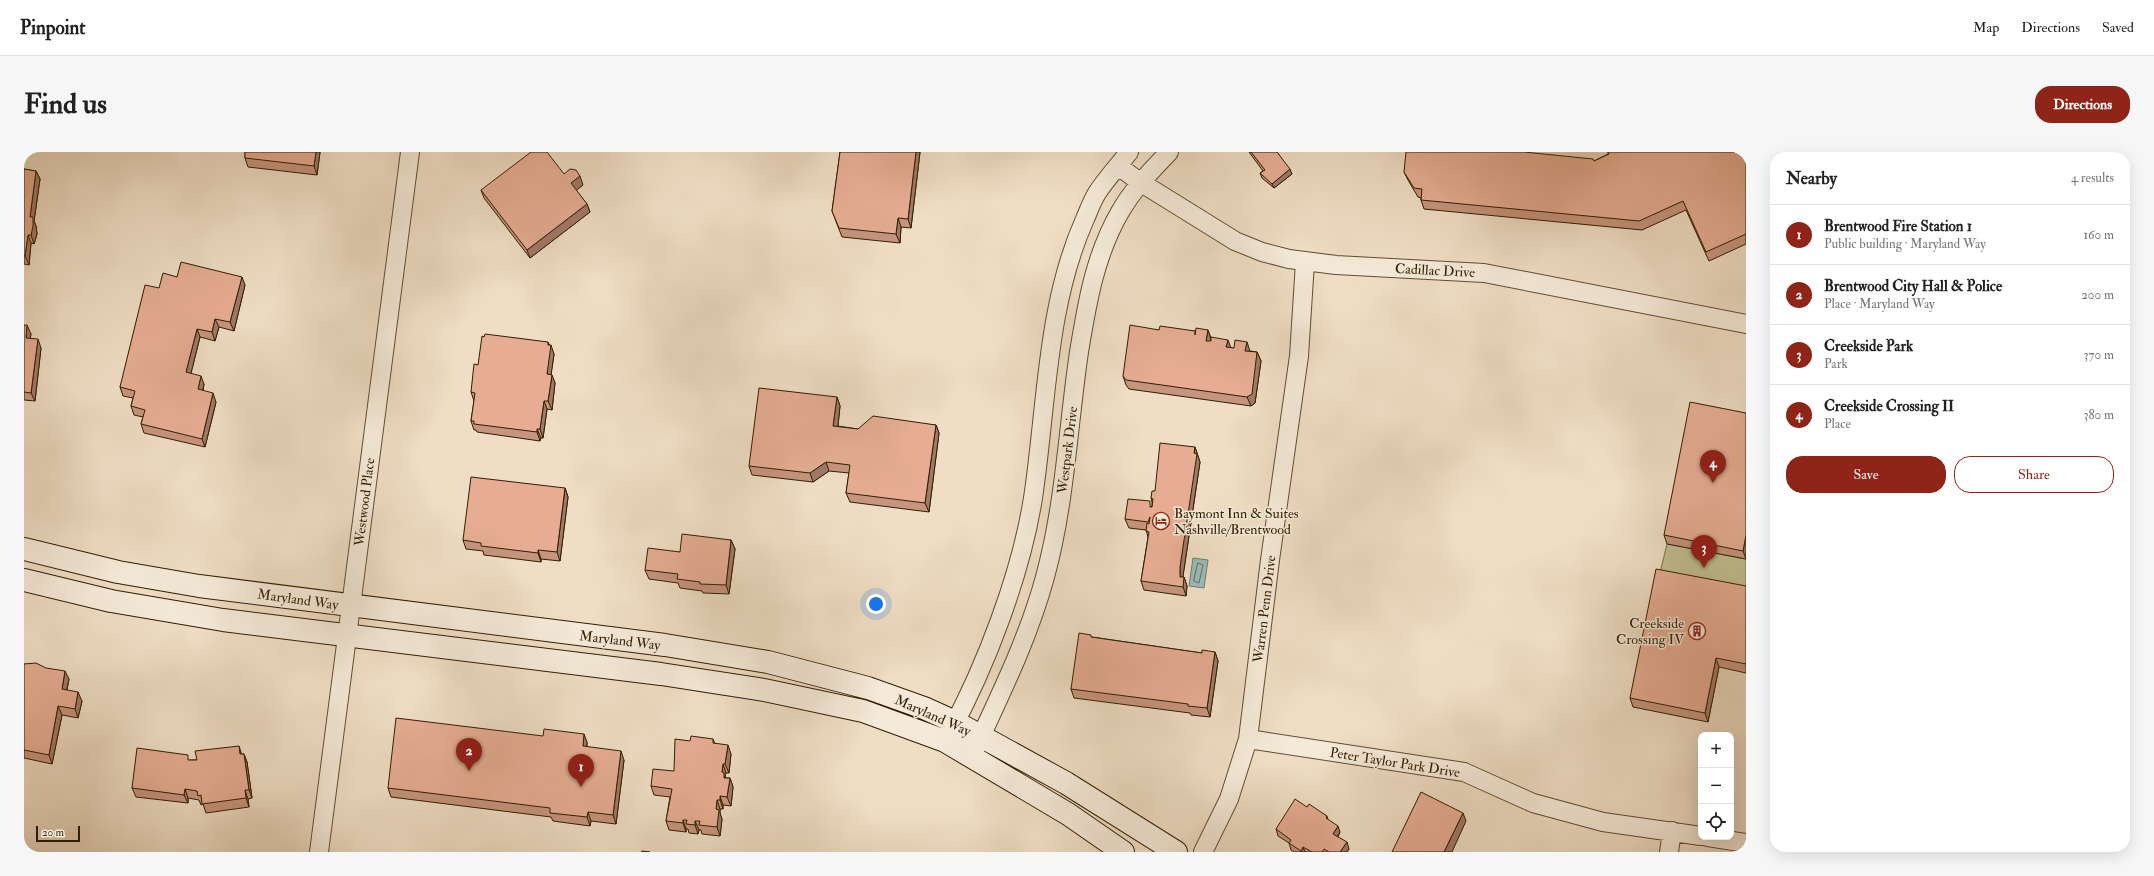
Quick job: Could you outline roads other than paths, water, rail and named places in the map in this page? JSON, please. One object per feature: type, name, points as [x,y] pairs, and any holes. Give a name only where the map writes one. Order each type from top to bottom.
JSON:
[{"type":"main road","name":"Maryland Way","points":[[24,549],[118,572],[199,586],[615,639],[768,662],[868,688],[924,708],[950,732],[971,758],[1068,814],[1124,852]]},
{"type":"main road","points":[[53,587],[60,558]]},
{"type":"main road","name":"Maryland Way","points":[[24,580],[111,601],[185,614],[586,666],[661,674],[750,688],[855,709],[950,732],[980,737],[1066,783],[1176,852]]},
{"type":"main road","points":[[586,666],[615,639]]},
{"type":"street","name":"Westwood Place","points":[[319,852],[410,152]]},
{"type":"street","name":"Westpark Drive","points":[[950,732],[983,663],[1016,569],[1033,499],[1062,284],[1073,246],[1097,193],[1130,152]]},
{"type":"street","name":"Westpark Drive","points":[[971,758],[1012,673],[1045,577],[1060,505],[1083,326],[1097,260],[1120,212],[1140,182],[1170,152]]},
{"type":"street","name":"Cadillac Drive","points":[[1118,166],[1140,182],[1248,248],[1279,257],[1305,262],[1484,273],[1746,324]]},
{"type":"street","name":"Warren Penn Drive","points":[[1202,852],[1229,799],[1248,739],[1270,560],[1299,356],[1305,262]]},
{"type":"street","points":[[1056,322],[1083,326]]},
{"type":"street","name":"Peter Taylor Park Drive","points":[[1248,739],[1464,772],[1533,803],[1603,822],[1698,836]]},
{"type":"street","points":[[1669,852],[1672,832]]},
{"type":"street","points":[[1727,840],[1746,843]]},
{"type":"water","points":[[1193,558],[1208,560],[1204,588],[1189,586]]},
{"type":"place","name":"Creekside Crossing II","points":[[1713,483]]},
{"type":"place","name":"Baymont Inn & Suites Nashville/Brentwood","points":[[1161,521]]},
{"type":"place","name":"Creekside Park","points":[[1704,568]]},
{"type":"place","name":"Creekside Crossing IV","points":[[1697,631]]},
{"type":"place","name":"Brentwood City Hall & Police","points":[[469,771]]},
{"type":"place","name":"Brentwood Fire Station 1","points":[[581,787]]}]
